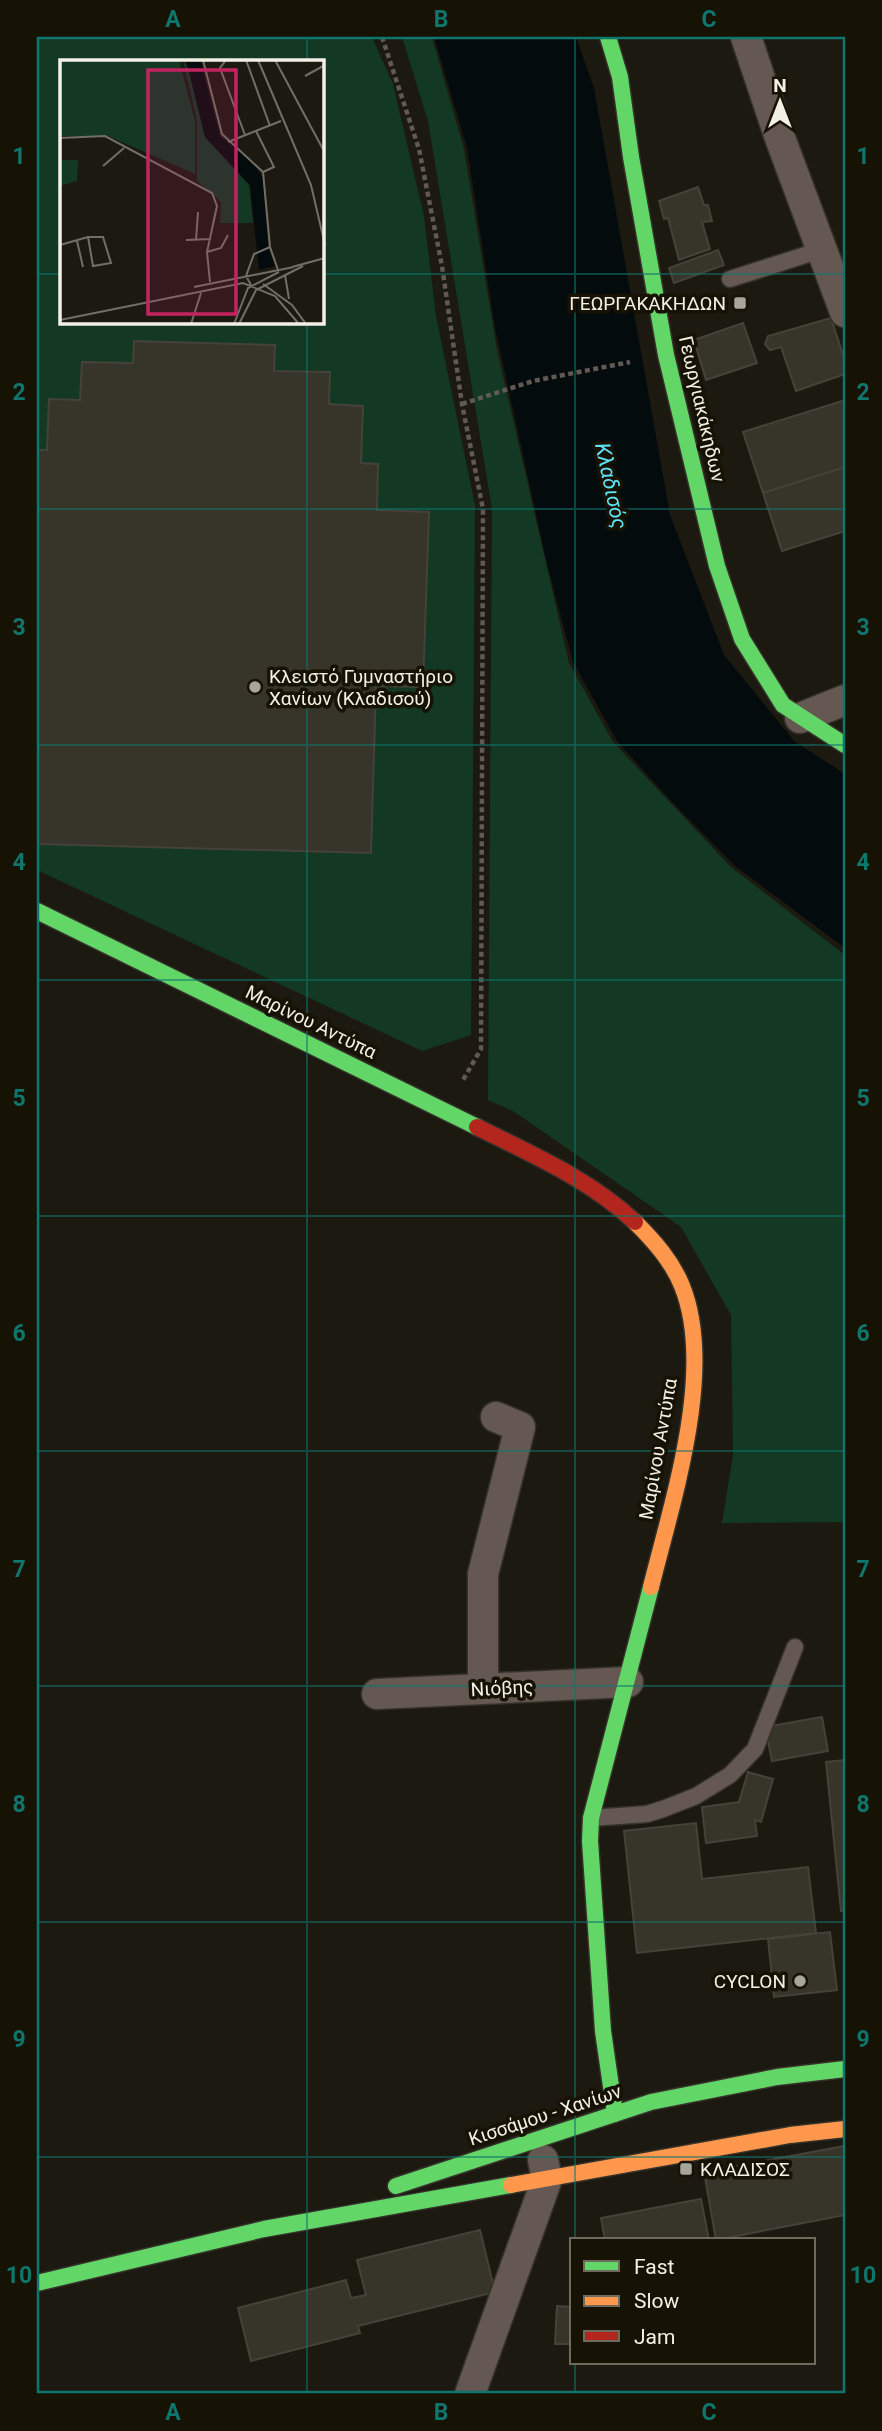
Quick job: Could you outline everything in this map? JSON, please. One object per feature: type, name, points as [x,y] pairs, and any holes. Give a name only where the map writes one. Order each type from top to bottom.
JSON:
[{"type":"street","name":"Γεωργιακάκηδων","points":[[608,37],[620,77],[631,157],[666,355],[718,566],[742,639],[783,705],[845,745]]},
{"type":"street","points":[[746,37],[821,250],[843,298]]},
{"type":"street","points":[[800,718],[845,700]]},
{"type":"street","name":"Μαρίνου Αντύπα","points":[[37,911],[564,1170],[616,1204],[653,1241],[683,1289],[692,1328],[694,1355],[690,1406],[676,1482],[628,1682],[591,1818],[590,1842],[603,2031],[615,2114]]},
{"type":"street","points":[[483,1689],[483,1574],[520,1427],[496,1417]]},
{"type":"street","name":"Νιόβης","points":[[377,1695],[628,1682]]},
{"type":"street","name":"Κισσάμου - Χανίων","points":[[264,2229],[651,2102],[777,2077],[845,2069]]},
{"type":"street","name":"Κισσάμου - Χανίων","points":[[37,2283],[264,2229],[790,2135],[845,2129]]},
{"type":"street","points":[[470,2394],[547,2179],[538,2140]]},
{"type":"lane","points":[[730,279],[821,250]]},
{"type":"lane","points":[[591,1818],[647,1814],[696,1796],[730,1775],[755,1749],[795,1647]]},
{"type":"path","points":[[382,37],[419,149],[442,266],[462,404],[483,509],[481,1049],[445,1111]]},
{"type":"path","points":[[462,404],[533,381],[666,355]]},
{"type":"green space","name":"Κλειστό Γυμναστήριο Χανίων (Κλαδισού)","points":[[37,37],[372,37],[393,84],[424,216],[436,316],[475,505],[471,1035],[422,1051],[37,870]]},
{"type":"green space","points":[[402,37],[432,37],[464,149],[497,350],[569,663],[613,742],[731,867],[845,955],[845,1522],[722,1523],[733,1455],[731,1315],[681,1227],[513,1111],[488,1100],[492,509],[428,121]]},
{"type":"water","name":"Κλαδισός","points":[[434,37],[576,37],[594,88],[670,515],[724,655],[795,742],[845,774],[845,948],[735,866],[670,800],[617,741],[573,662],[547,564],[495,328],[467,148]]},
{"type":"building","points":[[698,187],[704,205],[708,205],[712,221],[702,222],[710,249],[679,260],[668,218],[664,219],[659,201]]},
{"type":"building","points":[[718,250],[724,265],[674,283],[669,268]]},
{"type":"building","points":[[831,318],[845,361],[845,374],[796,391],[781,347],[770,350],[765,344],[768,336]]},
{"type":"building","points":[[743,323],[757,363],[706,380],[694,340]]},
{"type":"building","name":"Κλειστό Γυμναστήριο Χανίων (Κλαδισού)","points":[[134,341],[275,345],[274,371],[330,372],[329,404],[363,406],[361,463],[378,464],[377,510],[429,512],[423,687],[376,686],[371,853],[37,844],[37,450],[47,450],[49,399],[80,400],[82,362],[133,363]]},
{"type":"building","points":[[845,400],[845,467],[763,493],[743,432]]},
{"type":"building","points":[[845,467],[845,531],[782,551],[763,493]]},
{"type":"building","points":[[822,1717],[828,1751],[772,1761],[765,1727]]},
{"type":"building","points":[[845,1760],[845,1911],[841,1911],[826,1762]]},
{"type":"building","points":[[748,1772],[773,1779],[761,1822],[755,1820],[757,1836],[706,1843],[702,1807],[739,1802]]},
{"type":"building","points":[[696,1823],[702,1879],[808,1867],[816,1933],[637,1953],[624,1831]]},
{"type":"building","points":[[830,1932],[837,1990],[774,1997],[768,1939]]},
{"type":"building","points":[[844,2146],[845,2215],[716,2238],[704,2172]]},
{"type":"building","points":[[701,2199],[709,2238],[605,2238],[601,2218]]},
{"type":"building","points":[[480,2230],[495,2292],[358,2326],[360,2333],[251,2361],[238,2308],[346,2280],[351,2298],[366,2295],[357,2260]]},
{"type":"building","points":[[557,2306],[570,2307],[570,2344],[555,2344]]},
{"type":"traffic: fast","points":[[608,37],[620,77],[631,157],[666,355],[717,566],[742,639],[783,705],[845,745]]},
{"type":"traffic: fast","points":[[37,911],[477,1127]]},
{"type":"traffic: fast","points":[[615,2114],[603,2031],[590,1841],[591,1818],[651,1587]]},
{"type":"traffic: fast","points":[[396,2186],[651,2102],[777,2077],[845,2069]]},
{"type":"traffic: fast","points":[[37,2283],[264,2229],[511,2185]]},
{"type":"traffic: slow","points":[[635,1222],[662,1252],[682,1286],[691,1320],[694,1357],[693,1396],[687,1436],[651,1587]]},
{"type":"traffic: slow","points":[[511,2185],[790,2135],[845,2129]]},
{"type":"traffic: jam","points":[[477,1127],[580,1180],[635,1222]]},
{"type":"place","name":"ΓΕΩΡΓΑΚΑΚΗΔΩΝ","points":[[740,303]]},
{"type":"place","name":"Κλειστό Γυμναστήριο Χανίων (Κλαδισού)","points":[[255,687]]},
{"type":"place","name":"CYCLON","points":[[800,1981]]},
{"type":"place","name":"ΚΛΑΔΙΣΟΣ","points":[[686,2169]]}]
